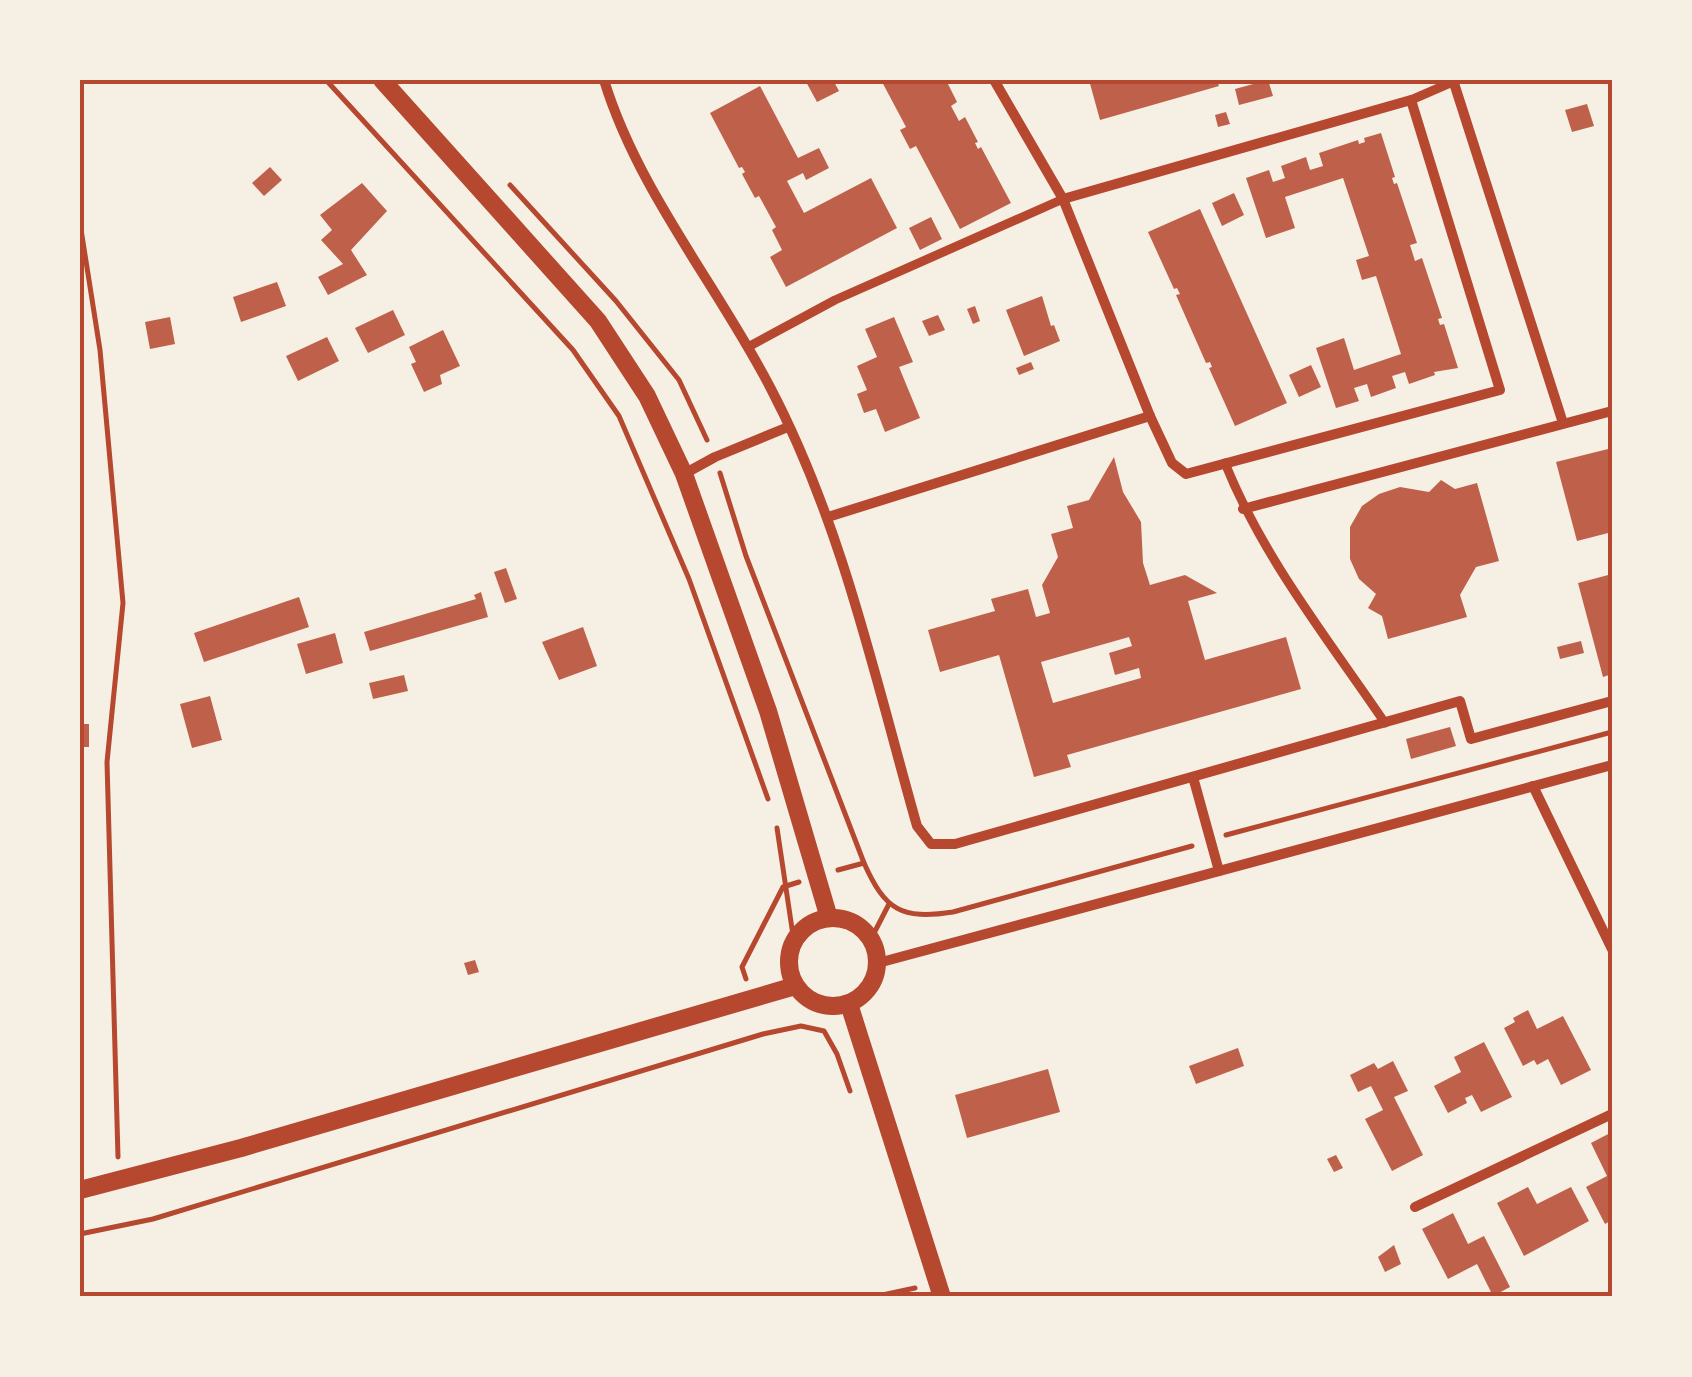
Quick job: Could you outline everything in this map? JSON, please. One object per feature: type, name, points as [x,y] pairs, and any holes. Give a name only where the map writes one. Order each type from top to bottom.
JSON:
[{"type":"street","points":[[382,80],[598,320],[646,396],[684,474],[768,711],[829,918]]},
{"type":"street","points":[[604,80],[634,156],[748,347],[828,517],[917,826],[931,844],[955,844],[1460,701],[1470,738],[1612,701]]},
{"type":"street","points":[[994,80],[1063,199],[1150,416],[1172,464],[1186,474],[1500,390],[1411,100]]},
{"type":"street","points":[[748,347],[835,300],[1063,199],[1411,100],[1454,80],[1563,423]]},
{"type":"street","points":[[1243,508],[1612,411]]},
{"type":"street","points":[[828,517],[1150,416]]},
{"type":"street","points":[[684,474],[788,428]]},
{"type":"street","points":[[1225,464],[1243,508],[1268,552],[1385,723]]},
{"type":"street","points":[[878,962],[1612,765]]},
{"type":"street","points":[[1193,777],[1219,871]]},
{"type":"street","points":[[1533,786],[1612,949]]},
{"type":"street","points":[[829,918],[845,920],[860,927],[871,939],[878,962],[870,988],[849,1004],[829,1007],[810,1000],[795,986],[789,956],[794,942],[815,922],[829,918]]},
{"type":"street","points":[[80,1190],[242,1148],[795,986]]},
{"type":"street","points":[[849,1004],[942,1297]]},
{"type":"street","points":[[1415,1207],[1612,1114]]},
{"type":"path","points":[[326,80],[573,350],[619,416],[688,578],[771,807]]},
{"type":"path","points":[[80,224],[100,350],[123,602],[107,762],[118,1180]]},
{"type":"path","points":[[864,862],[876,888],[889,904],[904,913],[923,917],[952,912],[1612,732]]},
{"type":"path","points":[[777,824],[783,887],[794,942]]},
{"type":"path","points":[[763,1034],[742,967],[783,887]]},
{"type":"path","points":[[871,939],[889,904]]},
{"type":"path","points":[[80,1234],[153,1219],[800,1026],[824,1031],[838,1054],[856,1108]]},
{"type":"path","points":[[873,1297],[918,1287],[921,1297]]},
{"type":"building","points":[[805,80],[833,80],[839,91],[817,102]]},
{"type":"building","points":[[881,80],[946,80],[957,102],[951,106],[959,121],[965,117],[978,149],[981,147],[1011,203],[960,229],[916,146],[910,149],[900,130],[906,127]]},
{"type":"building","points":[[1089,80],[1217,80],[1219,86],[1100,120]]},
{"type":"building","points":[[1268,80],[1273,96],[1239,105],[1235,89]]},
{"type":"building","points":[[760,86],[798,158],[819,148],[829,168],[806,180],[803,173],[787,181],[804,213],[871,178],[897,228],[786,287],[770,257],[782,250],[772,230],[776,227],[759,196],[755,198],[742,174],[745,172],[739,168],[710,113]]},
{"type":"building","points":[[1587,104],[1594,126],[1572,132],[1565,110]]},
{"type":"building","points":[[1226,112],[1230,124],[1218,127],[1215,115]]},
{"type":"building","points":[[1381,133],[1395,177],[1392,178],[1417,243],[1410,245],[1415,261],[1422,258],[1442,318],[1438,319],[1440,325],[1444,324],[1458,368],[1434,372],[1435,375],[1409,384],[1405,372],[1392,376],[1396,388],[1371,397],[1367,384],[1354,388],[1359,401],[1336,408],[1316,348],[1344,338],[1354,370],[1401,354],[1376,276],[1362,280],[1356,260],[1369,256],[1343,178],[1285,197],[1295,228],[1266,238],[1246,178],[1269,170],[1273,182],[1285,178],[1281,166],[1306,157],[1310,170],[1323,166],[1319,153],[1358,140],[1359,144],[1365,142],[1364,138]]},
{"type":"building","points":[[270,167],[282,180],[264,196],[252,183]]},
{"type":"building","points":[[362,183],[387,211],[351,250],[367,275],[328,295],[318,277],[343,264],[321,240],[332,230],[320,215]]},
{"type":"building","points":[[1234,193],[1244,215],[1222,226],[1212,203]]},
{"type":"building","points":[[1200,209],[1287,403],[1235,426],[1209,368],[1210,362],[1206,363],[1176,295],[1180,294],[1174,289],[1148,232]]},
{"type":"building","points":[[931,217],[942,239],[920,250],[909,228]]},
{"type":"building","points":[[277,282],[286,306],[241,322],[233,297]]},
{"type":"building","points":[[1042,296],[1060,341],[1024,356],[1006,310]]},
{"type":"building","points":[[975,306],[980,321],[973,324],[967,309]]},
{"type":"building","points":[[393,310],[405,335],[368,353],[355,328]]},
{"type":"building","points":[[938,315],[945,330],[929,336],[922,321]]},
{"type":"building","points":[[170,317],[175,344],[150,349],[145,322]]},
{"type":"building","points":[[894,317],[913,362],[899,367],[920,418],[885,432],[876,409],[864,413],[857,394],[867,390],[857,366],[877,357],[865,329]]},
{"type":"building","points":[[443,330],[460,366],[440,375],[442,384],[424,392],[411,364],[416,362],[409,347]]},
{"type":"building","points":[[327,337],[339,361],[298,381],[286,356]]},
{"type":"building","points":[[1031,362],[1034,369],[1019,375],[1016,368]]},
{"type":"building","points":[[1311,365],[1321,387],[1299,397],[1289,375]]},
{"type":"building","points":[[1612,448],[1612,532],[1577,541],[1556,462]]},
{"type":"building","points":[[1114,457],[1123,492],[1141,522],[1143,563],[1150,585],[1185,575],[1217,593],[1188,601],[1205,660],[1286,637],[1301,689],[1067,755],[1071,767],[1034,777],[999,655],[940,672],[928,630],[995,611],[991,599],[1028,589],[1036,617],[1050,613],[1042,585],[1058,557],[1051,534],[1073,528],[1067,506],[1089,500]],"holes":[[[1129,637],[1132,646],[1109,653],[1115,675],[1139,668],[1141,678],[1053,703],[1041,662]]]},
{"type":"building","points":[[1441,480],[1455,489],[1477,483],[1499,561],[1476,567],[1460,595],[1467,617],[1388,639],[1382,616],[1368,608],[1376,594],[1359,579],[1350,559],[1350,527],[1362,506],[1379,494],[1400,487],[1429,492]]},
{"type":"building","points":[[506,568],[517,599],[505,603],[494,572]]},
{"type":"building","points":[[1612,574],[1612,674],[1603,677],[1578,583]]},
{"type":"building","points":[[481,592],[488,617],[370,651],[364,632],[476,599],[474,595]]},
{"type":"building","points":[[299,597],[309,627],[204,662],[194,633]]},
{"type":"building","points":[[583,627],[597,666],[559,680],[542,642]]},
{"type":"building","points":[[335,633],[343,663],[306,674],[297,644]]},
{"type":"building","points":[[1581,641],[1584,653],[1560,659],[1557,647]]},
{"type":"building","points":[[404,675],[408,691],[373,699],[369,683]]},
{"type":"building","points":[[210,696],[222,740],[192,748],[180,704]]},
{"type":"building","points":[[80,724],[89,724],[89,747],[80,747]]},
{"type":"building","points":[[1450,727],[1456,746],[1411,759],[1406,739]]},
{"type":"building","points":[[475,960],[479,972],[468,975],[464,963]]},
{"type":"building","points":[[1528,1010],[1537,1029],[1563,1016],[1591,1070],[1561,1085],[1548,1059],[1523,1066],[1504,1028]]},
{"type":"building","points":[[1484,1042],[1512,1097],[1481,1112],[1472,1095],[1465,1098],[1467,1103],[1448,1113],[1434,1086],[1461,1072],[1454,1057]]},
{"type":"building","points":[[1238,1048],[1244,1066],[1196,1084],[1189,1066]]},
{"type":"building","points":[[1393,1061],[1408,1091],[1394,1097],[1423,1155],[1392,1171],[1365,1119],[1383,1110],[1371,1086],[1358,1092],[1350,1075],[1374,1063],[1378,1069]]},
{"type":"building","points":[[1048,1069],[1060,1112],[967,1138],[955,1095]]},
{"type":"building","points":[[1612,1132],[1612,1220],[1605,1224],[1586,1187],[1607,1176],[1591,1143]]},
{"type":"building","points":[[1336,1155],[1343,1168],[1334,1172],[1327,1159]]},
{"type":"building","points":[[1528,1187],[1537,1204],[1571,1187],[1589,1221],[1524,1256],[1497,1203]]},
{"type":"building","points":[[1453,1213],[1468,1244],[1484,1236],[1510,1287],[1493,1296],[1477,1264],[1448,1279],[1422,1229]]},
{"type":"building","points":[[1394,1245],[1401,1264],[1385,1272],[1378,1257]]}]
